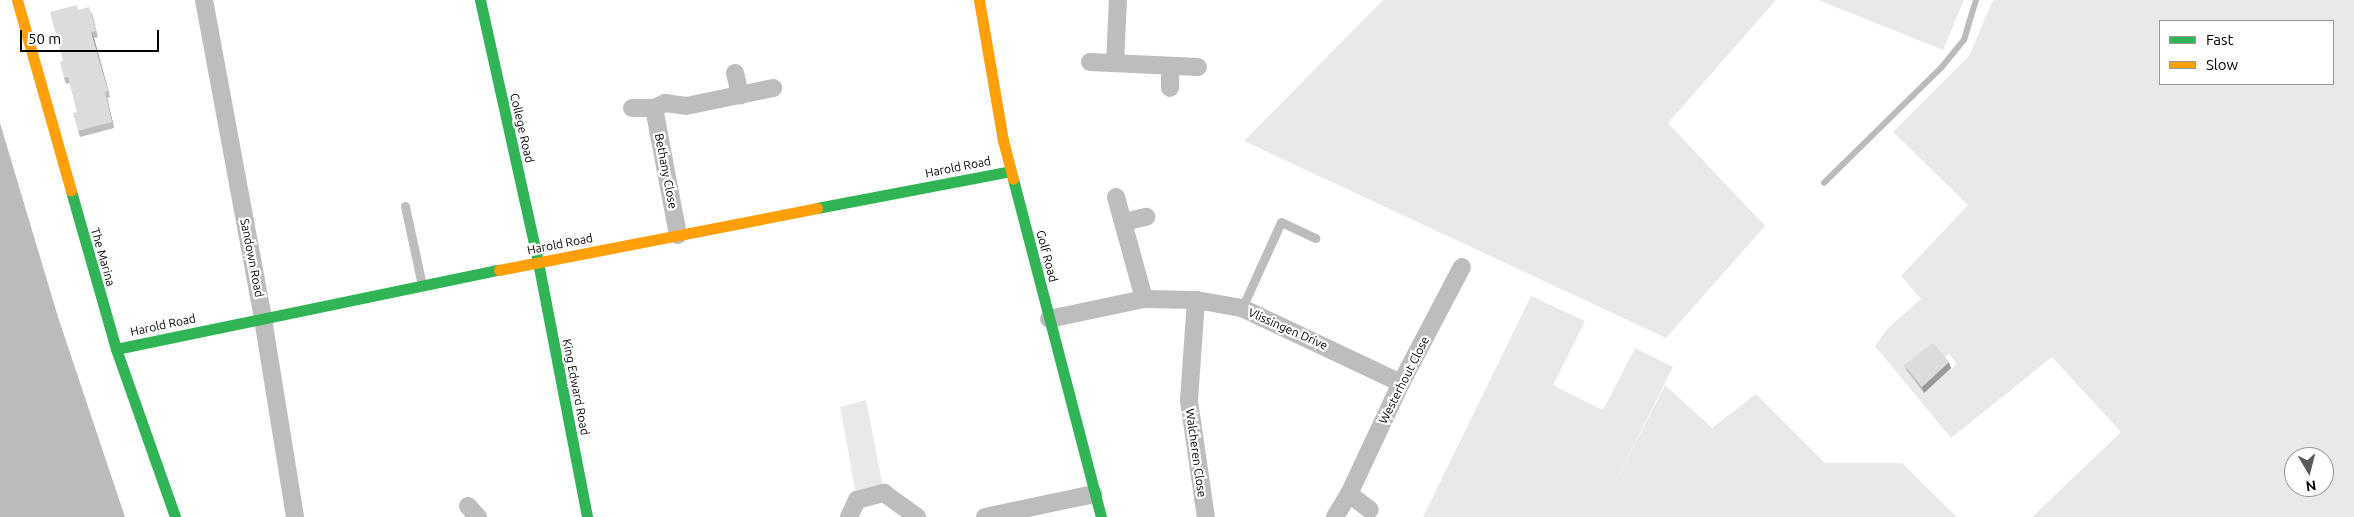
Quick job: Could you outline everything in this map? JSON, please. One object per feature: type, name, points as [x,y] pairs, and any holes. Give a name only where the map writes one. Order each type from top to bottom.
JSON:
[{"type":"street","name":"The Marina","points":[[17,0],[116,350],[175,517]]},
{"type":"street","name":"Sandown Road","points":[[204,0],[263,318],[295,517]]},
{"type":"street","name":"College Road","points":[[480,0],[538,262]]},
{"type":"street","name":"Golf Road","points":[[979,0],[1003,140],[1100,517]]},
{"type":"street","points":[[1115,63],[1118,0]]},
{"type":"street","points":[[1090,62],[1198,67]]},
{"type":"street","points":[[1170,66],[1170,88]]},
{"type":"street","points":[[735,73],[740,95]]},
{"type":"street","points":[[632,108],[654,108],[665,103],[686,106],[774,88]]},
{"type":"street","name":"Bethany Close","points":[[654,108],[678,234]]},
{"type":"street","name":"Harold Road","points":[[116,350],[538,262],[1011,171]]},
{"type":"street","points":[[1116,197],[1144,299]]},
{"type":"street","points":[[1124,222],[1146,217]]},
{"type":"street","name":"King Edward Road","points":[[538,262],[587,517]]},
{"type":"street","name":"Westerhout Close","points":[[1335,517],[1349,494],[1401,383],[1462,268]]},
{"type":"street","name":"Vlissingen Drive","points":[[1049,319],[1144,299],[1196,300],[1242,308],[1401,383]]},
{"type":"street","name":"Walcheren Close","points":[[1196,300],[1189,401],[1206,517]]},
{"type":"street","points":[[849,517],[857,500],[884,493],[917,517]]},
{"type":"street","points":[[985,517],[1094,494]]},
{"type":"street","points":[[1349,494],[1370,510]]},
{"type":"lane","points":[[405,206],[422,286]]},
{"type":"lane","points":[[1242,308],[1281,222],[1315,238]]},
{"type":"shaded area","points":[[1383,0],[1776,0],[1668,123],[1765,226],[1666,338],[1244,141]]},
{"type":"shaded area","points":[[1818,0],[1964,0],[1943,50]]},
{"type":"shaded area","points":[[1993,0],[2354,0],[2354,517],[2032,517],[2121,432],[2052,357],[1951,438],[1875,346],[1888,328],[1921,299],[1901,276],[1968,205],[1893,132],[1969,56]],"holes":[[[1935,349],[1943,359],[1949,354],[1957,364],[1950,370],[1946,366],[1931,378],[1935,383],[1924,393],[1907,371]]]},
{"type":"shaded area","points":[[0,123],[58,317],[125,517],[0,517]]},
{"type":"shaded area","points":[[1531,296],[1585,321],[1553,385],[1603,410],[1635,348],[1673,367],[1608,497],[1665,385],[1712,428],[1756,394],[1825,463],[1902,463],[1957,517],[1423,517]]},
{"type":"shaded area","points":[[866,400],[884,493],[857,500],[840,407]]},
{"type":"building","points":[[77,5],[78,10],[89,7],[96,31],[91,32],[108,91],[105,92],[112,122],[78,131],[73,113],[77,112],[68,77],[64,78],[60,62],[63,61],[50,12]]},
{"type":"building","points":[[1933,343],[1949,362],[1922,387],[1904,365]]},
{"type":"waterway","points":[[1824,183],[1942,67],[1964,40],[1976,0]]},
{"type":"traffic: fast","points":[[480,0],[538,262],[587,517]]},
{"type":"traffic: fast","points":[[817,208],[1011,171]]},
{"type":"traffic: fast","points":[[1013,179],[1101,517]]},
{"type":"traffic: fast","points":[[71,191],[116,349],[175,517]]},
{"type":"traffic: fast","points":[[116,349],[499,270]]},
{"type":"traffic: slow","points":[[17,0],[71,191]]},
{"type":"traffic: slow","points":[[979,0],[1003,140],[1013,179]]},
{"type":"traffic: slow","points":[[499,270],[817,208]]}]
